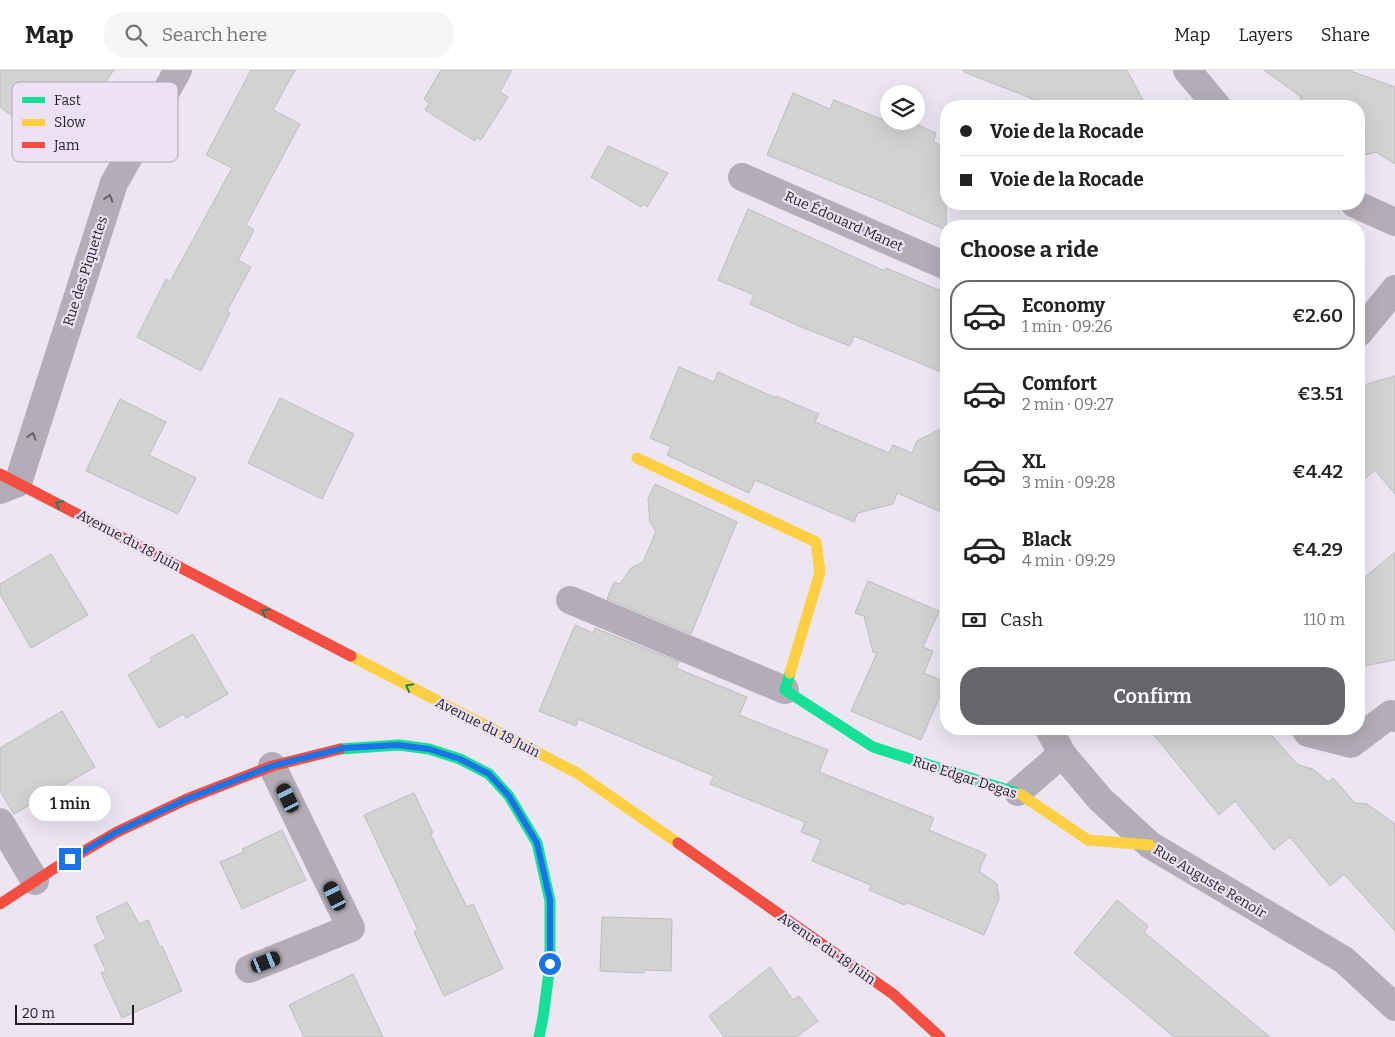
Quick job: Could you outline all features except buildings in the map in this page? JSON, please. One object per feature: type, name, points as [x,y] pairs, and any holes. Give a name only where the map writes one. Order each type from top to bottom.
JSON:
[{"type":"street","name":"Rue des Piquettes","points":[[171,82],[178,70]]},
{"type":"street","points":[[1187,70],[1212,100]]},
{"type":"street","name":"Rue des Piquettes","points":[[6,482],[114,183],[126,162]]},
{"type":"street","name":"Rue Édouard Manet","points":[[742,177],[940,263]]},
{"type":"street","points":[[1365,208],[1395,222]]},
{"type":"street","points":[[1365,326],[1395,289]]},
{"type":"street","points":[[637,458],[816,542],[820,572],[785,690]]},
{"type":"street","name":"Avenue du 18 Juin","points":[[6,482],[577,773],[893,994],[940,1037]]},
{"type":"street","name":"Rue Edgar Degas","points":[[570,600],[785,690],[873,747],[1018,792],[1088,840],[1150,845]]},
{"type":"street","points":[[1365,733],[1391,714],[1395,718]]},
{"type":"street","name":"Rue Auguste Renoir","points":[[1052,735],[1062,754],[1100,800],[1150,845],[1344,960],[1395,1007]]},
{"type":"street","points":[[1316,735],[1350,744],[1362,735]]},
{"type":"street","points":[[0,904],[55,868],[117,832],[187,799],[272,766],[344,748],[398,745],[429,749],[460,759],[489,774],[509,796],[537,843],[550,900],[550,964],[539,1037]]},
{"type":"street","points":[[1018,792],[1062,754]]},
{"type":"street","points":[[249,969],[351,928],[272,766]]},
{"type":"street","points":[[0,822],[35,881]]},
{"type":"traffic: fast","points":[[790,673],[785,690],[873,747],[1020,794]]},
{"type":"traffic: fast","points":[[340,749],[399,745],[429,749],[460,759],[489,774],[509,796],[537,843],[550,901],[550,964],[539,1037]]},
{"type":"traffic: slow","points":[[637,458],[816,542],[820,572],[790,673]]},
{"type":"traffic: slow","points":[[351,656],[577,773],[678,843]]},
{"type":"traffic: slow","points":[[1020,794],[1088,840],[1150,845]]},
{"type":"traffic: jam","points":[[0,474],[351,656]]},
{"type":"traffic: jam","points":[[0,904],[55,868],[117,832],[187,799],[272,766],[340,749]]},
{"type":"traffic: jam","points":[[678,843],[893,994],[940,1037]]},
{"type":"route","points":[[70,859],[117,832],[187,799],[272,766],[344,748],[398,745],[429,749],[460,759],[489,774],[509,796],[537,843],[550,900],[550,964]]}]
